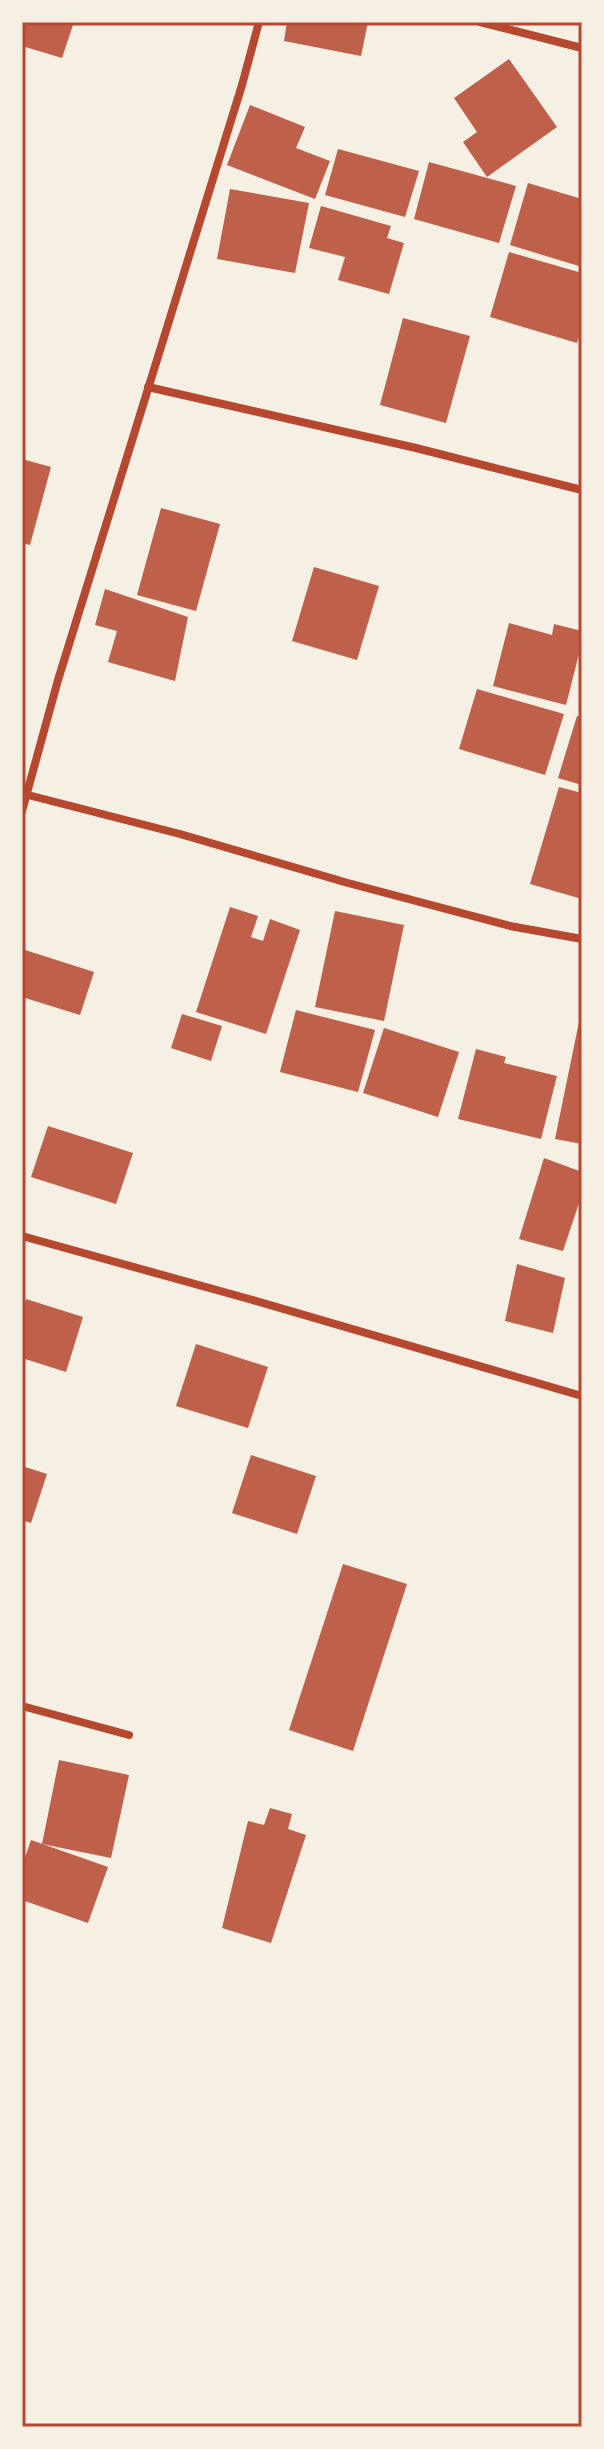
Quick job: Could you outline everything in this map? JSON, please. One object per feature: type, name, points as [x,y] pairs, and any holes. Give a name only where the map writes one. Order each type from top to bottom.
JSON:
[{"type":"street","points":[[22,811],[58,680],[259,22]]},
{"type":"street","points":[[480,22],[582,48]]},
{"type":"street","points":[[148,387],[416,448],[582,490]]},
{"type":"street","points":[[28,795],[510,926],[582,939]]},
{"type":"street","points":[[22,1236],[582,1396]]},
{"type":"street","points":[[22,1706],[129,1735]]},
{"type":"building","points":[[22,22],[74,22],[62,58],[22,46]]},
{"type":"building","points":[[287,22],[368,22],[361,56],[284,41]]},
{"type":"building","points":[[509,59],[557,127],[487,177],[463,142],[477,132],[454,98]]},
{"type":"building","points":[[250,105],[305,127],[296,148],[330,161],[315,199],[227,165]]},
{"type":"building","points":[[338,149],[419,171],[405,217],[325,195]]},
{"type":"building","points":[[429,162],[516,186],[499,243],[414,219]]},
{"type":"building","points":[[528,183],[582,199],[582,267],[510,245]]},
{"type":"building","points":[[230,189],[309,203],[295,273],[217,259]]},
{"type":"building","points":[[321,206],[391,226],[387,238],[404,243],[389,294],[338,280],[345,257],[309,248]]},
{"type":"building","points":[[509,252],[582,273],[582,327],[577,343],[490,317]]},
{"type":"building","points":[[403,318],[470,336],[446,423],[380,405]]},
{"type":"building","points":[[22,459],[51,467],[30,545],[22,543]]},
{"type":"building","points":[[161,508],[220,524],[196,611],[137,595]]},
{"type":"building","points":[[314,567],[379,586],[357,660],[292,641]]},
{"type":"building","points":[[105,589],[188,617],[175,681],[108,662],[117,631],[95,625]]},
{"type":"building","points":[[509,623],[552,635],[554,624],[582,631],[566,705],[493,686]]},
{"type":"building","points":[[477,689],[564,714],[545,775],[459,749]]},
{"type":"building","points":[[577,716],[582,717],[582,785],[558,778]]},
{"type":"building","points":[[559,787],[582,793],[582,899],[530,884]]},
{"type":"building","points":[[230,907],[258,916],[251,937],[263,941],[270,919],[300,930],[266,1034],[196,1012]]},
{"type":"building","points":[[335,911],[404,925],[384,1021],[315,1007]]},
{"type":"building","points":[[22,949],[94,972],[80,1015],[22,997]]},
{"type":"building","points":[[296,1010],[375,1030],[358,1092],[280,1072]]},
{"type":"building","points":[[582,1012],[582,1144],[555,1139]]},
{"type":"building","points":[[182,1014],[222,1026],[211,1061],[171,1048]]},
{"type":"building","points":[[384,1028],[459,1052],[438,1117],[363,1093]]},
{"type":"building","points":[[476,1049],[506,1057],[504,1063],[557,1076],[541,1139],[458,1119]]},
{"type":"building","points":[[48,1126],[133,1153],[116,1204],[31,1177]]},
{"type":"building","points":[[544,1158],[582,1172],[582,1194],[563,1251],[519,1239]]},
{"type":"building","points":[[517,1264],[565,1278],[553,1333],[505,1321]]},
{"type":"building","points":[[26,1299],[83,1317],[66,1372],[22,1358],[22,1312]]},
{"type":"building","points":[[196,1344],[268,1367],[248,1428],[176,1406]]},
{"type":"building","points":[[251,1455],[316,1476],[297,1534],[232,1513]]},
{"type":"building","points":[[22,1466],[47,1474],[31,1523],[22,1520]]},
{"type":"building","points":[[343,1564],[407,1584],[353,1751],[289,1730]]},
{"type":"building","points":[[59,1760],[129,1775],[111,1858],[42,1844]]},
{"type":"building","points":[[270,1808],[292,1814],[288,1829],[306,1835],[271,1943],[222,1928],[248,1821],[264,1825]]},
{"type":"building","points":[[31,1840],[108,1867],[88,1923],[22,1900],[22,1866]]}]
